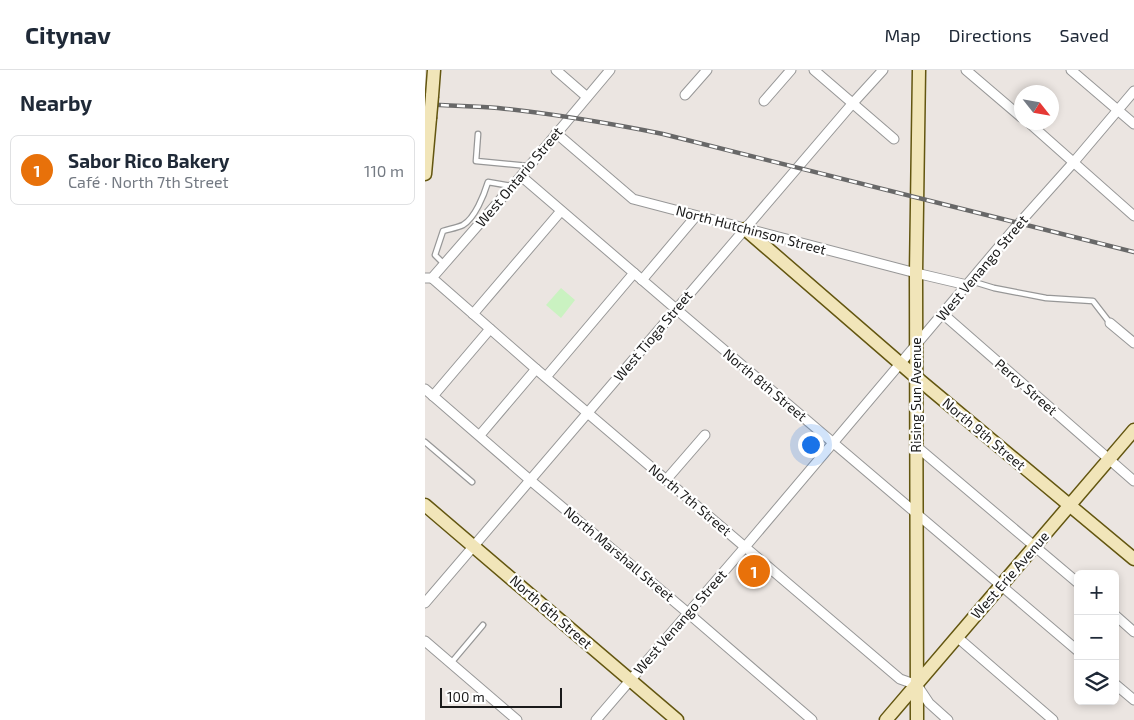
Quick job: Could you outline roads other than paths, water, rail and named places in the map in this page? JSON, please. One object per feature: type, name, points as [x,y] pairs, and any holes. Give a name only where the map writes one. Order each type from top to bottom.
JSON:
[{"type":"street","points":[[425,174],[434,70]]},
{"type":"street","points":[[556,70],[587,97]]},
{"type":"street","name":"West Ontario Street","points":[[428,278],[444,264],[521,176],[610,70]]},
{"type":"street","points":[[685,95],[707,70]]},
{"type":"street","points":[[764,101],[791,70]]},
{"type":"street","points":[[814,70],[894,139]]},
{"type":"street","name":"West Tioga Street","points":[[425,603],[883,70]]},
{"type":"street","name":"Rising Sun Avenue","points":[[917,720],[916,273],[919,70]]},
{"type":"street","points":[[966,70],[1014,111]]},
{"type":"street","points":[[1071,70],[1134,124]]},
{"type":"street","name":"West Venango Street","points":[[596,720],[1134,91]]},
{"type":"street","points":[[1037,130],[1134,216]]},
{"type":"street","name":"North Hutchinson Street","points":[[556,133],[633,199],[916,273],[969,283]]},
{"type":"street","name":"North 8th Street","points":[[521,176],[1074,648]]},
{"type":"street","points":[[473,314],[561,211]]},
{"type":"street","points":[[642,280],[696,216]]},
{"type":"street","name":"North 9th Street","points":[[745,229],[900,364],[1134,560]]},
{"type":"street","points":[[546,377],[634,273]]},
{"type":"street","name":"North 7th Street","points":[[428,278],[473,314],[900,679],[917,684]]},
{"type":"street","name":"Percy Street","points":[[943,314],[1134,481]]},
{"type":"street","points":[[1110,322],[1134,343]]},
{"type":"street","points":[[433,396],[490,329]]},
{"type":"street","points":[[480,435],[536,369]]},
{"type":"street","name":"North Marshall Street","points":[[425,389],[812,720]]},
{"type":"street","name":"West Erie Avenue","points":[[886,720],[1134,430]]},
{"type":"street","points":[[666,480],[705,435]]},
{"type":"street","points":[[916,446],[1074,580]]},
{"type":"street","name":"North 6th Street","points":[[425,505],[675,719]]},
{"type":"street","points":[[1119,619],[1134,632]]},
{"type":"street","points":[[957,637],[1053,720]]},
{"type":"street","points":[[425,641],[517,720]]},
{"type":"street","points":[[917,684],[929,704],[948,720]]},
{"type":"street","points":[[1119,687],[1134,700]]},
{"type":"lane","points":[[477,134],[476,161],[528,166]]},
{"type":"lane","points":[[444,264],[435,255],[443,231],[463,224],[474,212],[483,197],[488,182],[512,186]]},
{"type":"lane","points":[[969,283],[1046,298],[1093,302],[1110,322]]},
{"type":"lane","points":[[425,442],[472,482]]},
{"type":"lane","points":[[451,663],[483,625]]},
{"type":"railway","points":[[425,104],[519,110],[663,134],[1134,252]]},
{"type":"place","name":"Sabor Rico Bakery","points":[[754,571]]}]
